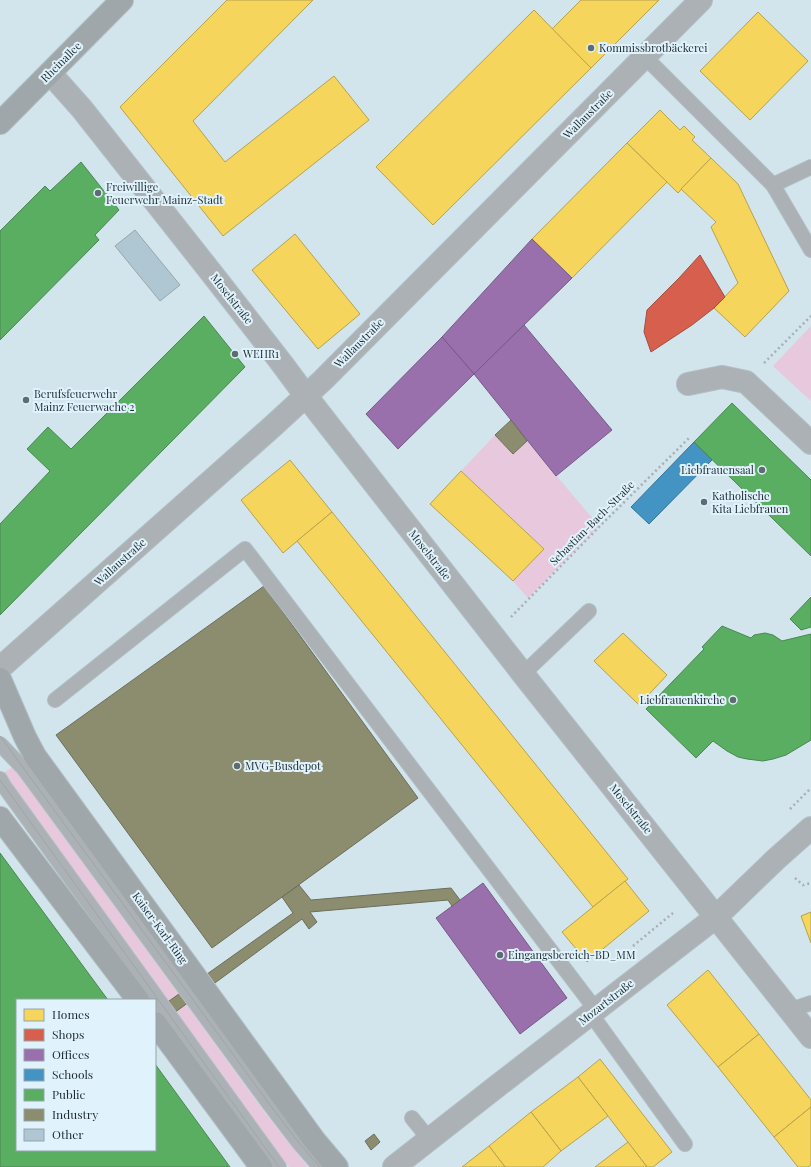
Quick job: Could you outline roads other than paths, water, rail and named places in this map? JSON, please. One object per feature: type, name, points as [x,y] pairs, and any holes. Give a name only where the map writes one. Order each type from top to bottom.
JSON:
[{"type":"street","name":"Rheinallee","points":[[0,123],[122,0]]},
{"type":"street","name":"Wallaustraße","points":[[0,668],[306,396],[701,0]]},
{"type":"street","name":"Moselstraße","points":[[50,73],[87,115],[523,674],[811,1037]]},
{"type":"street","points":[[688,384],[722,377],[746,382],[811,443]]},
{"type":"street","name":"Kaiser-Karl-Ring","points":[[0,679],[25,737],[35,756],[315,1141],[337,1167]]},
{"type":"street","points":[[0,818],[137,999]]},
{"type":"street","name":"Mozartstraße","points":[[394,1167],[716,917],[775,860],[811,828]]},
{"type":"street","points":[[156,1024],[261,1167]]},
{"type":"lane","points":[[645,56],[774,185],[811,250]]},
{"type":"lane","points":[[774,185],[811,167]]},
{"type":"lane","points":[[54,700],[245,549],[593,1012],[685,1144]]},
{"type":"lane","points":[[523,674],[589,611]]},
{"type":"lane","name":"Kaiser-Karl-Ring","points":[[0,744],[24,769],[270,1105],[299,1143],[320,1167]]},
{"type":"lane","points":[[0,779],[279,1167]]},
{"type":"lane","points":[[790,1010],[811,1003]]},
{"type":"lane","points":[[412,1118],[429,1139]]},
{"type":"tram line","points":[[0,736],[270,1105],[299,1143],[320,1167]]},
{"type":"tram line","points":[[0,780],[279,1167]]},
{"type":"place","name":"Kommissbrotbäckerei","points":[[591,48]]},
{"type":"place","name":"Freiwillige Feuerwehr Mainz-Stadt","points":[[98,193]]},
{"type":"place","name":"WEHR1","points":[[235,354]]},
{"type":"place","name":"Berufsfeuerwehr Mainz Feuerwache 2","points":[[26,400]]},
{"type":"place","name":"Liebfrauensaal","points":[[762,470]]},
{"type":"place","name":"Katholische Kita Liebfrauen","points":[[704,502]]},
{"type":"place","name":"Liebfrauenkirche","points":[[733,700]]},
{"type":"place","name":"MVG-Busdepot","points":[[237,766]]},
{"type":"place","name":"Eingangsbereich-BD_MM","points":[[500,955]]}]
